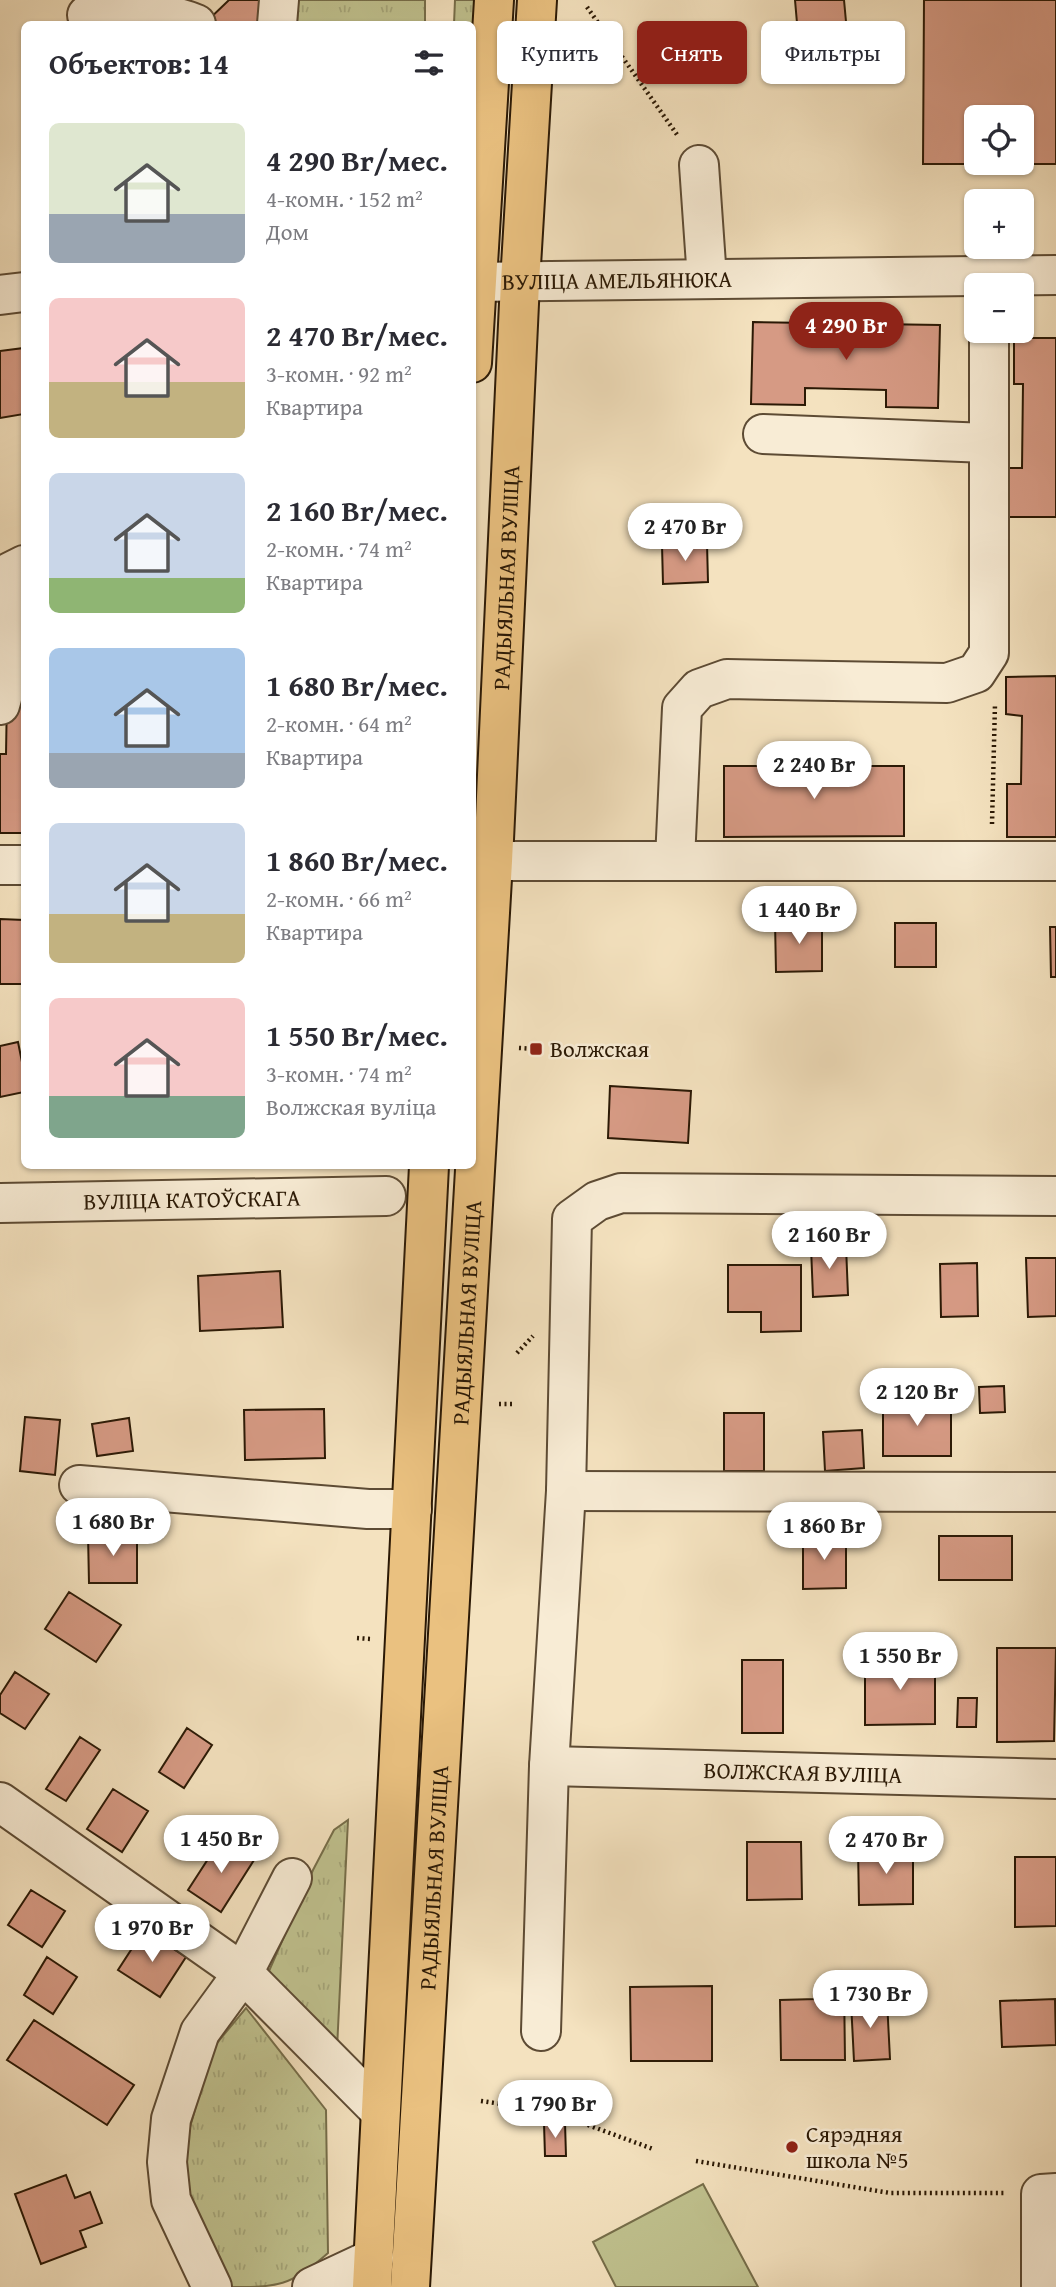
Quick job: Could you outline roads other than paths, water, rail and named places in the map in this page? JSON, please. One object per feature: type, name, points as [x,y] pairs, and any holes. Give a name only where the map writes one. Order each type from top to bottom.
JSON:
[{"type":"main road","points":[[476,267],[494,0]]},
{"type":"main road","name":"РАДЫЯЛЬНАЯ ВУЛІЦА","points":[[476,998],[537,0]]},
{"type":"main road","name":"РАДЫЯЛЬНАЯ ВУЛІЦА","points":[[373,2272],[429,1169]]},
{"type":"main road","name":"РАДЫЯЛЬНАЯ ВУЛІЦА","points":[[410,2287],[467,1169]]},
{"type":"street","points":[[277,21],[279,0]]},
{"type":"street","points":[[88,13],[153,13],[177,16],[189,21]]},
{"type":"street","points":[[699,165],[707,279]]},
{"type":"street","name":"ВУЛІЦА АМЕЛЬЯНЮКА","points":[[1034,277],[1056,275]]},
{"type":"street","name":"ВУЛІЦА АМЕЛЬЯНЮКА","points":[[476,282],[964,280]]},
{"type":"street","points":[[0,295],[21,292]]},
{"type":"street","points":[[674,860],[682,708],[699,690],[727,679],[947,683],[976,673],[989,653],[989,343]]},
{"type":"street","points":[[763,434],[987,443]]},
{"type":"street","points":[[0,705],[6,687],[3,591],[10,572],[21,566]]},
{"type":"street","points":[[483,861],[1056,860]]},
{"type":"street","points":[[0,865],[21,865]]},
{"type":"street","points":[[541,2031],[549,1766],[566,1491],[572,1219],[597,1200],[621,1193],[1056,1196]]},
{"type":"street","name":"ВУЛІЦА КАТОЎСКАГА","points":[[0,1203],[386,1196]]},
{"type":"street","points":[[79,1485],[368,1508],[412,1509]]},
{"type":"street","points":[[566,1491],[1056,1492]]},
{"type":"street","name":"ВОЛЖСКАЯ ВУЛІЦА","points":[[549,1766],[1056,1779]]},
{"type":"street","points":[[0,1802],[243,1973],[380,2111]]},
{"type":"street","points":[[212,2287],[172,2200],[167,2162],[171,2119],[200,2032],[243,1973],[292,1878]]},
{"type":"street","points":[[1041,2287],[1048,2194]]},
{"type":"street","points":[[312,2287],[373,2272]]},
{"type":"place","name":"Волжская","points":[[536,1049]]},
{"type":"place","name":"Сярэдняя школа №5","points":[[792,2147]]}]
